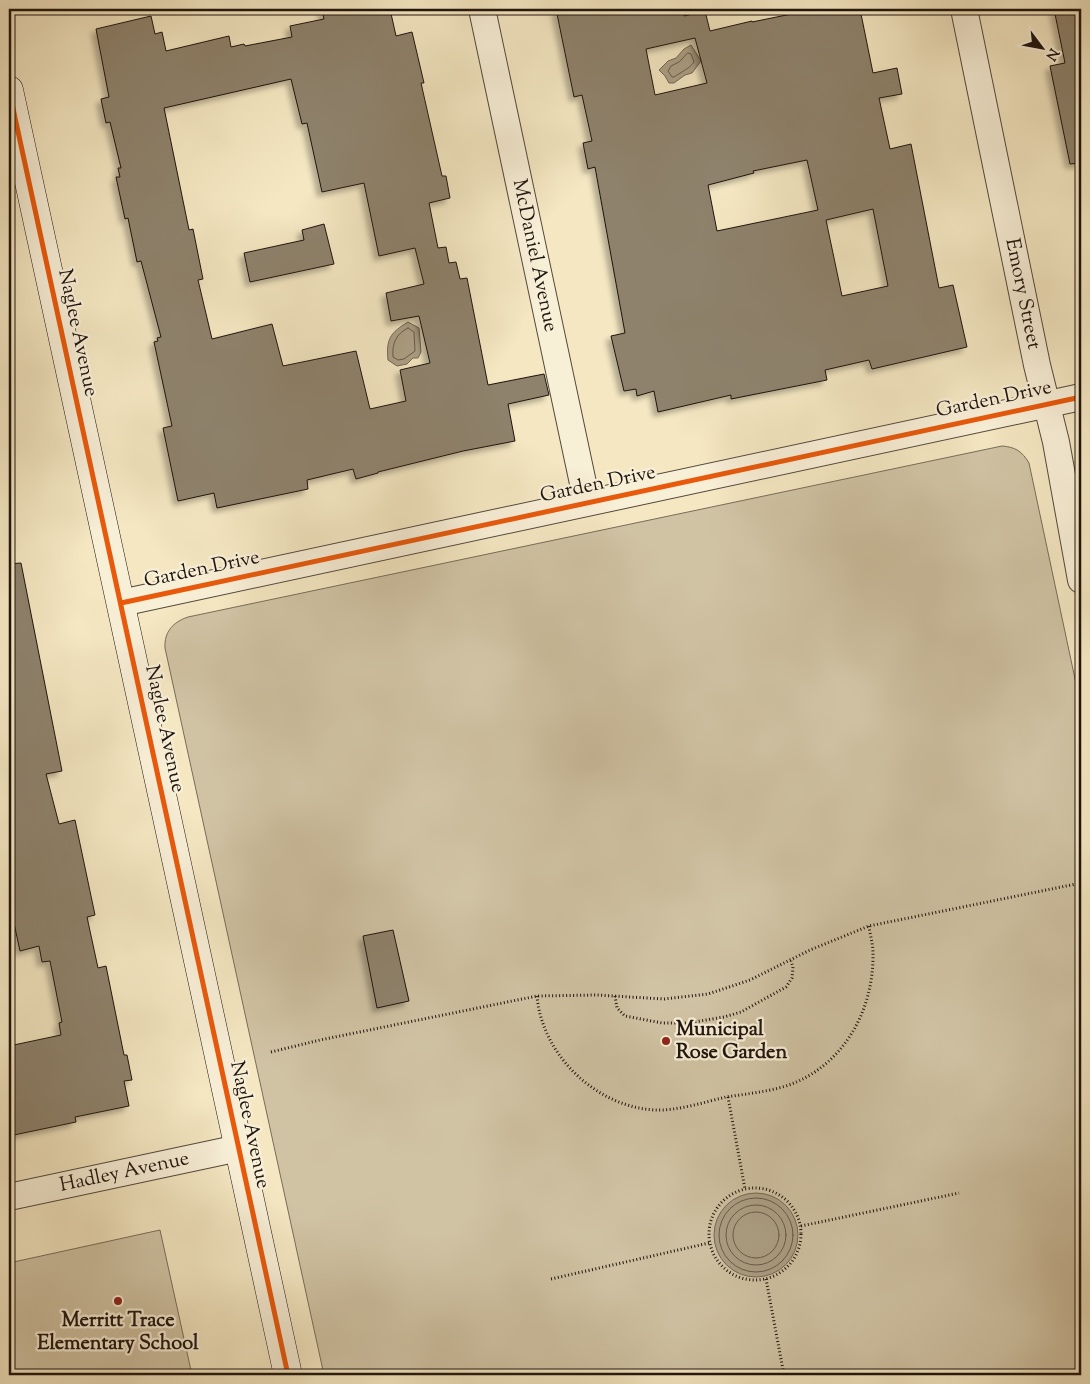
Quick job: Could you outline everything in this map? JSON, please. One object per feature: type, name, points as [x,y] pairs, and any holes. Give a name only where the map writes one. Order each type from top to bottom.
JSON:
[{"type":"main road","name":"Naglee Avenue","points":[[9,90],[288,1375]]},
{"type":"street","name":"McDaniel Avenue","points":[[482,9],[587,502]]},
{"type":"street","name":"Emory Street","points":[[964,9],[1046,405],[1056,442],[1081,580]]},
{"type":"street","name":"Garden Drive","points":[[121,603],[1081,397]]},
{"type":"street","name":"Hadley Avenue","points":[[9,1197],[239,1148]]},
{"type":"path","points":[[272,1052],[320,1040],[537,996],[616,996],[664,999],[708,994],[750,980],[810,950],[869,926],[1081,883]]},
{"type":"path","points":[[537,996],[540,1014],[556,1050],[576,1076],[600,1092],[630,1105],[658,1110],[774,1089],[799,1080],[825,1063],[845,1044],[858,1023],[870,988],[873,950],[869,926]]},
{"type":"path","points":[[616,996],[615,1004],[620,1012],[634,1018],[674,1024],[713,1020],[741,1012],[786,988],[792,978],[793,967],[790,961]]},
{"type":"path","points":[[728,1097],[746,1189]]},
{"type":"path","points":[[746,1189],[764,1189],[781,1196],[794,1209],[801,1226],[801,1241],[796,1256],[786,1268],[773,1277],[766,1279],[748,1280],[730,1274],[716,1260],[709,1243],[710,1225],[716,1209],[729,1196],[746,1189]]},
{"type":"path","points":[[801,1226],[959,1193]]},
{"type":"path","points":[[552,1279],[709,1243]]},
{"type":"path","points":[[766,1279],[784,1375]]},
{"type":"shaded area","name":"Municipal Rose Garden","points":[[1002,446],[1018,450],[1029,463],[1081,707],[1081,1375],[324,1375],[165,648],[166,637],[170,628],[188,617]]},
{"type":"shaded area","points":[[160,1230],[192,1375],[9,1375],[9,1263]]},
{"type":"water","points":[[691,45],[701,61],[692,73],[685,75],[674,83],[669,83],[659,70],[668,61],[676,58],[684,49]]},
{"type":"water","points":[[408,322],[419,328],[421,352],[418,358],[413,358],[407,364],[397,366],[388,360],[389,342],[393,333]]},
{"type":"water","points":[[756,1193],[779,1200],[791,1212],[798,1235],[791,1258],[779,1270],[756,1277],[733,1270],[721,1258],[714,1235],[721,1212],[733,1200]]},
{"type":"building","points":[[322,9],[390,9],[396,36],[412,32],[424,83],[421,83],[442,176],[446,176],[450,198],[429,203],[438,248],[446,247],[449,263],[456,262],[460,279],[467,278],[488,385],[544,374],[549,395],[508,404],[515,441],[463,451],[356,479],[353,469],[307,480],[308,489],[217,508],[214,493],[178,501],[163,428],[172,426],[154,342],[158,341],[157,338],[161,337],[141,261],[137,262],[128,218],[125,219],[116,177],[120,177],[118,168],[121,168],[110,122],[106,123],[101,99],[109,97],[96,29],[151,16],[155,34],[162,32],[166,51],[229,36],[231,47],[292,37],[290,26],[324,19]],"holes":[[[291,79],[302,124],[307,123],[322,192],[364,183],[379,256],[415,248],[424,284],[386,293],[391,321],[419,316],[430,363],[400,370],[406,401],[370,409],[356,351],[283,366],[272,324],[212,339],[198,280],[203,279],[193,229],[189,230],[164,108]]]},
{"type":"building","points":[[556,9],[682,9],[684,16],[705,11],[710,31],[816,9],[860,9],[873,73],[897,68],[902,94],[879,98],[890,149],[911,144],[939,288],[953,285],[967,347],[872,369],[869,360],[825,370],[827,380],[731,399],[731,395],[658,412],[654,391],[637,396],[636,389],[624,391],[611,336],[625,333],[595,167],[588,169],[583,143],[592,141],[582,95],[574,97]],"holes":[[[695,38],[707,83],[655,95],[646,49]],[[807,160],[818,210],[717,231],[708,185],[754,173],[753,171]],[[873,209],[888,286],[842,296],[826,220]]]},
{"type":"building","points":[[1054,9],[1081,9],[1081,163],[1070,164],[1050,66],[1065,63]]},
{"type":"building","points":[[324,224],[334,264],[250,282],[244,253],[304,240],[302,230]]},
{"type":"building","points":[[21,563],[62,771],[46,774],[59,824],[75,820],[95,915],[87,917],[98,968],[106,966],[124,1055],[127,1055],[132,1080],[124,1081],[129,1106],[75,1117],[76,1122],[9,1136],[9,1046],[61,1035],[59,1023],[62,1022],[50,961],[42,962],[39,946],[20,951],[9,900],[9,564]]},
{"type":"building","points":[[393,930],[409,1001],[377,1008],[363,936]]},
{"type":"cycle path","points":[[9,90],[288,1375]]},
{"type":"cycle path","points":[[121,603],[1081,397]]},
{"type":"place","name":"Municipal Rose Garden","points":[[666,1041]]},
{"type":"place","name":"Merritt Trace Elementary School","points":[[118,1301]]}]
